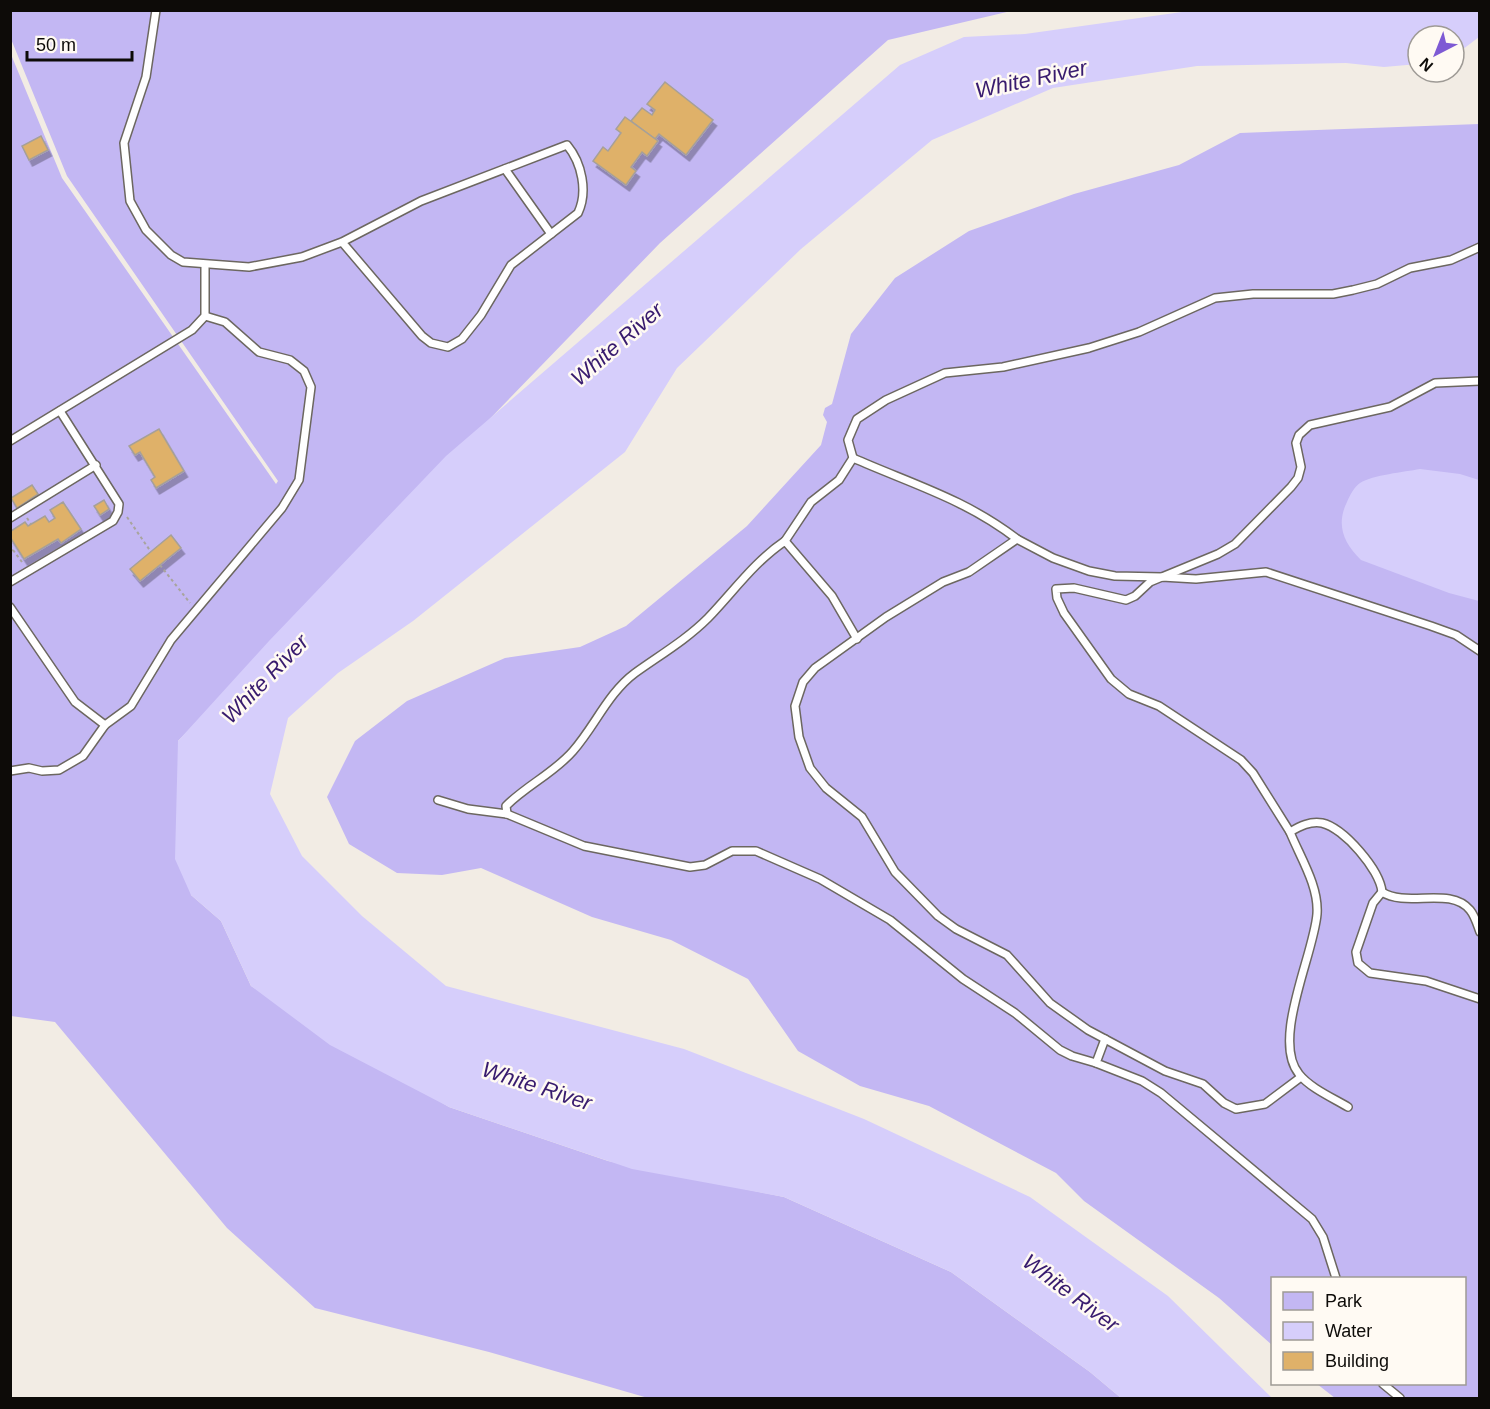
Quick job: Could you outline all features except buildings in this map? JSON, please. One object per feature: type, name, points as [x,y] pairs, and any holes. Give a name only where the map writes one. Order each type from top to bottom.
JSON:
[{"type":"lane","points":[[156,10],[146,77],[124,142],[130,201],[146,230],[171,255],[183,262],[249,267],[302,257],[342,242],[421,201],[567,145],[573,152],[582,175],[584,201],[578,213],[511,265],[481,315],[462,339],[448,347],[431,343],[422,336],[342,242]]},
{"type":"lane","points":[[505,169],[551,234]]},
{"type":"lane","points":[[1479,247],[1451,260],[1410,268],[1377,284],[1353,290],[1332,294],[1253,294],[1215,298],[1139,332],[1089,348],[1003,367],[945,374],[862,414],[849,433],[849,448],[853,458],[959,501],[980,512],[1017,539],[1053,558],[1089,571],[1115,576],[1196,579],[1251,572],[1272,573],[1302,585],[1368,603],[1448,632],[1479,651]]},
{"type":"lane","points":[[10,441],[182,338],[205,316],[205,265]]},
{"type":"lane","points":[[10,771],[29,768],[50,771],[70,766],[91,748],[105,725],[131,706],[171,640],[292,494],[302,468],[303,435],[311,387],[304,371],[290,360],[260,352],[225,322],[205,316]]},
{"type":"lane","points":[[1348,1107],[1301,1077],[1293,1061],[1292,1020],[1296,994],[1310,955],[1317,914],[1314,893],[1290,832],[1241,760],[1159,705],[1128,694],[1111,679],[1064,613],[1055,593],[1061,587],[1126,600],[1135,596],[1150,582],[1218,554],[1235,544],[1298,478],[1301,467],[1296,443],[1299,435],[1310,425],[1390,407],[1435,383],[1479,381]]},
{"type":"lane","points":[[10,582],[113,521],[118,512],[119,504],[60,411]]},
{"type":"lane","points":[[507,814],[506,806],[519,793],[560,764],[573,751],[604,707],[635,673],[681,642],[707,619],[767,553],[785,540],[811,502],[839,480],[853,458]]},
{"type":"lane","points":[[10,518],[96,465]]},
{"type":"lane","points":[[1017,539],[969,572],[944,582],[886,617],[815,668],[799,690],[795,706],[796,723],[810,768],[826,788],[862,817],[895,872],[938,916],[956,930],[1007,955],[1050,1004],[1105,1039],[1165,1071],[1203,1084],[1224,1103],[1236,1109],[1265,1104],[1301,1077]]},
{"type":"lane","points":[[785,540],[832,596],[857,639]]},
{"type":"lane","points":[[10,607],[75,702],[105,725]]},
{"type":"lane","points":[[438,800],[468,809],[507,814],[584,846],[690,867],[705,865],[732,851],[756,851],[820,879],[890,920],[963,980],[1015,1013],[1060,1050],[1142,1081],[1161,1093],[1305,1212],[1323,1237],[1336,1277]]},
{"type":"lane","points":[[1290,832],[1311,823],[1323,823],[1334,828],[1374,868],[1382,892],[1393,897],[1462,903],[1472,912],[1479,932]]},
{"type":"lane","points":[[1382,892],[1373,903],[1366,930],[1356,952],[1356,957],[1363,969],[1380,976],[1426,981],[1479,999]]},
{"type":"lane","points":[[1096,1063],[1105,1039]]},
{"type":"lane","points":[[1385,1385],[1400,1398]]},
{"type":"path","points":[[119,504],[151,552]]},
{"type":"path","points":[[10,545],[29,571]]},
{"type":"path","points":[[160,565],[195,609]]},
{"type":"green space","points":[[11,11],[1011,11],[888,40],[660,243],[178,741],[191,895],[221,921],[251,986],[449,1107],[608,1161],[784,1197],[951,1272],[1090,1372],[1121,1398],[648,1398],[489,1352],[315,1308],[227,1228],[55,1022],[11,1016],[10,52],[62,178],[276,484],[278,481],[67,176],[11,39]]},
{"type":"green space","points":[[1479,124],[1479,1398],[1335,1398],[1318,1385],[1466,1385],[1466,1277],[1271,1277],[1271,1344],[1219,1298],[1084,1201],[1056,1173],[929,1106],[860,1086],[798,1051],[748,979],[671,940],[592,917],[481,868],[442,875],[397,873],[349,844],[327,797],[355,741],[407,701],[505,658],[580,647],[626,626],[747,526],[821,445],[827,422],[823,415],[825,408],[832,404],[851,334],[895,278],[969,231],[1074,194],[1179,165],[1240,133]]},
{"type":"water","name":"White River","points":[[1189,11],[1479,11],[1479,37],[1466,47],[1466,24],[1406,24],[1406,65],[1384,67],[1346,63],[1197,66],[1053,88],[932,140],[801,249],[677,368],[625,452],[413,621],[338,673],[288,718],[270,794],[302,856],[362,916],[446,986],[684,1049],[864,1119],[1030,1197],[1168,1296],[1272,1398],[1121,1398],[1090,1372],[951,1272],[784,1197],[632,1169],[449,1107],[330,1045],[251,986],[221,921],[191,895],[175,859],[178,741],[269,641],[446,456],[900,65],[964,37],[1025,34]]},
{"type":"water","points":[[1420,469],[1460,474],[1479,480],[1479,601],[1449,593],[1361,560],[1346,540],[1342,518],[1351,494],[1358,485],[1380,476]]}]
